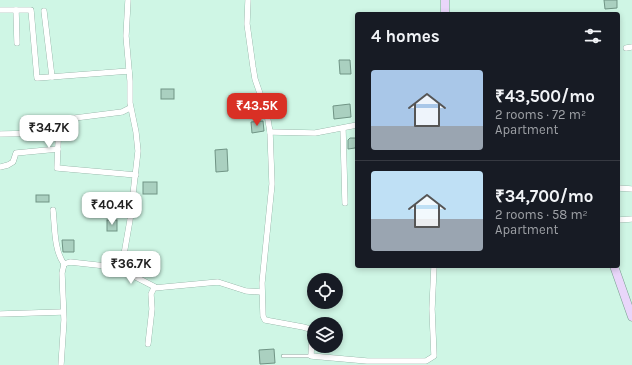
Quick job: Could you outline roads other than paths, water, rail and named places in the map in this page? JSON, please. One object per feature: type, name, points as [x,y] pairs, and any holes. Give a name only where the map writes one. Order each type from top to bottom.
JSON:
[{"type":"street","points":[[120,266],[123,260],[127,238],[136,174],[138,143],[130,108],[130,71],[126,36],[128,0]]},
{"type":"street","points":[[248,0],[247,24],[253,67],[255,79],[267,114],[270,132],[272,184],[262,283],[263,316],[265,320],[303,326],[310,329],[312,333],[311,356],[366,361],[426,360],[434,356],[432,309],[434,268]]},
{"type":"street","points":[[445,0],[445,12]]},
{"type":"street","points":[[0,10],[31,10],[37,78],[130,71]]},
{"type":"street","points":[[16,10],[17,43]]},
{"type":"street","points":[[44,11],[52,76]]},
{"type":"street","points":[[130,108],[122,112],[59,120],[57,168],[136,174]]},
{"type":"street","points":[[270,132],[315,133],[355,126]]},
{"type":"street","points":[[343,129],[345,204]]},
{"type":"street","points":[[0,134],[58,132]]},
{"type":"street","points":[[0,167],[8,166],[13,162],[16,153],[58,149]]},
{"type":"street","points":[[620,188],[632,188]]},
{"type":"street","points":[[53,210],[57,246],[64,264],[62,273],[63,312],[61,365]]},
{"type":"street","points":[[620,220],[632,219]]},
{"type":"street","points":[[64,264],[78,262],[115,267],[120,266]]},
{"type":"street","points":[[120,266],[126,272],[155,287],[218,282],[246,291],[262,292]]},
{"type":"street","points":[[615,268],[632,316]]},
{"type":"street","points":[[148,344],[152,309],[151,294],[155,287]]},
{"type":"street","points":[[0,314],[63,312]]},
{"type":"lane","points":[[283,356],[311,356]]}]
